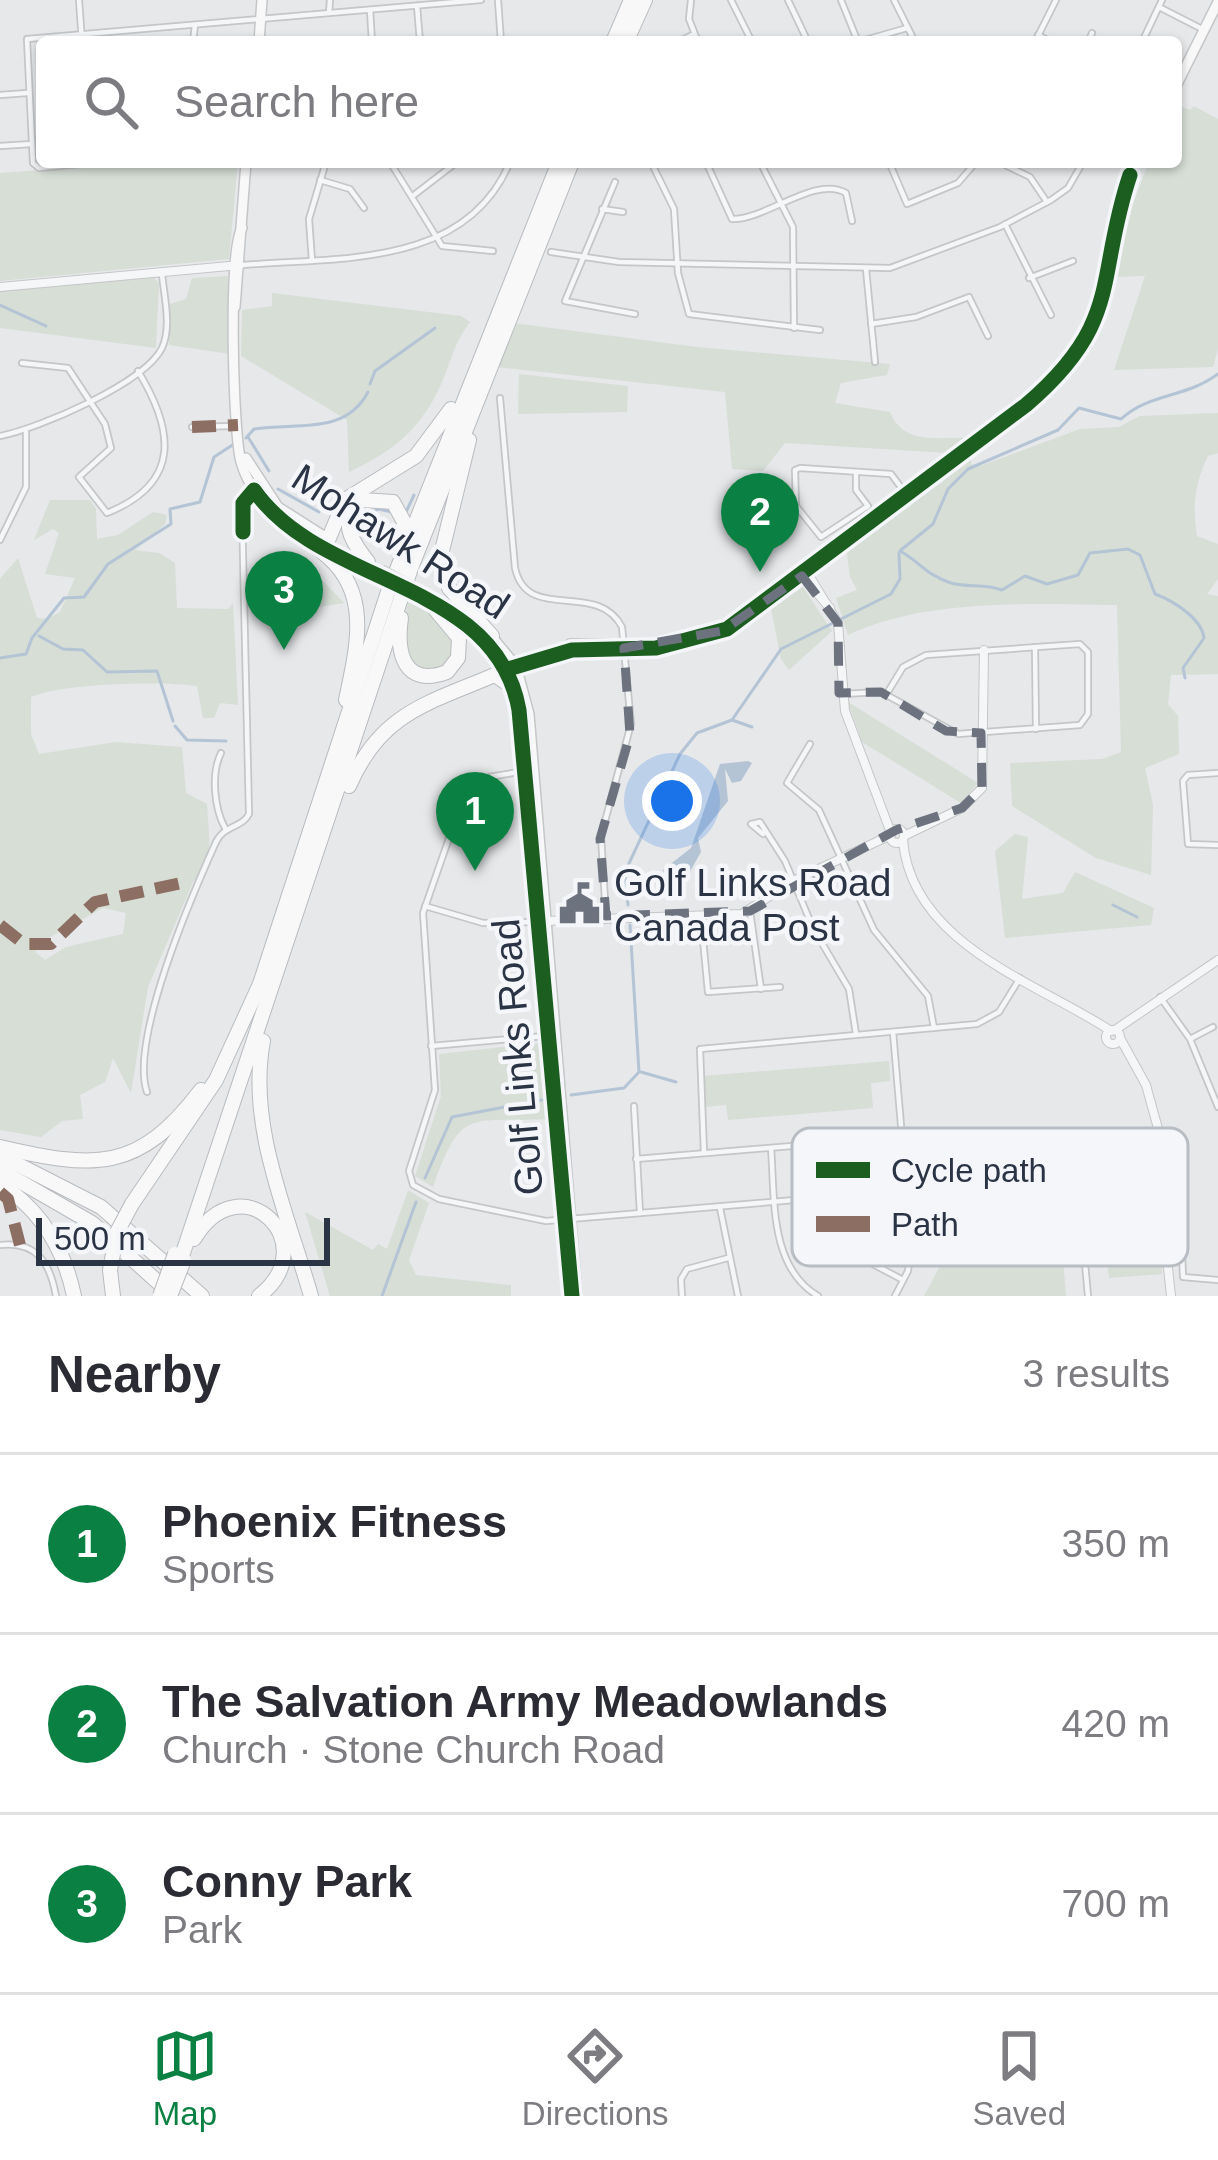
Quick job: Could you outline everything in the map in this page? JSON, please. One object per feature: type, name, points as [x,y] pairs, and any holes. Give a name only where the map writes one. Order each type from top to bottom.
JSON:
[{"type":"highway","points":[[616,36],[632,0]]},
{"type":"highway","points":[[629,36],[646,0]]},
{"type":"highway","points":[[0,1170],[92,1222],[168,1296],[411,568],[557,168]]},
{"type":"highway","points":[[388,592],[569,168]]},
{"type":"highway","points":[[326,542],[345,500],[416,456],[477,379]]},
{"type":"highway","points":[[477,379],[440,559],[449,588],[492,636]]},
{"type":"highway","points":[[309,1296],[267,1144],[260,1097],[262,1046],[283,944],[329,776],[404,530],[401,515],[387,499],[368,497],[349,516],[350,538],[376,569]]},
{"type":"highway","points":[[283,522],[344,573],[358,609],[356,644],[329,776]]},
{"type":"highway","points":[[411,568],[398,648],[409,669],[432,676],[447,672],[460,650],[452,624],[424,598]]},
{"type":"highway","points":[[323,839],[360,760],[389,723],[506,670],[515,689]]},
{"type":"highway","points":[[113,1296],[110,1270],[117,1232],[183,1135],[283,944]]},
{"type":"highway","points":[[0,1151],[91,1163],[151,1144],[178,1120],[239,1030]]},
{"type":"highway","points":[[0,1151],[101,1207],[178,1261],[213,1296]]},
{"type":"highway","points":[[0,1184],[31,1207],[55,1239],[74,1296]]},
{"type":"highway","points":[[178,1261],[221,1210],[256,1208],[277,1226],[284,1248],[279,1276],[259,1296]]},
{"type":"highway","points":[[178,1261],[202,1296]]},
{"type":"main road","points":[[257,36],[259,0]]},
{"type":"main road","points":[[1182,74],[1218,2]]},
{"type":"main road","name":"Mohawk Road","points":[[246,168],[235,307],[239,431],[257,488],[283,522],[492,636],[506,670]]},
{"type":"main road","points":[[506,670],[579,649],[662,644],[727,629],[1026,405],[1072,360],[1105,295],[1134,168]]},
{"type":"main road","name":"Mohawk Road","points":[[257,488],[292,519],[376,569]]},
{"type":"main road","name":"Mohawk Road","points":[[424,598],[485,638],[506,670]]},
{"type":"main road","name":"Golf Links Road","points":[[506,670],[529,714],[541,921]]},
{"type":"main road","name":"Golf Links Road","points":[[515,689],[574,1294]]},
{"type":"street","points":[[80,0],[82,36]]},
{"type":"street","points":[[329,0],[329,13]]},
{"type":"street","points":[[96,36],[482,0]]},
{"type":"street","points":[[498,0],[501,36]]},
{"type":"street","points":[[690,36],[694,34],[691,0]]},
{"type":"street","points":[[731,0],[749,36]]},
{"type":"street","points":[[788,0],[805,36]]},
{"type":"street","points":[[842,0],[856,36]]},
{"type":"street","points":[[894,0],[912,36]]},
{"type":"street","points":[[1038,36],[1056,0]]},
{"type":"street","points":[[1145,36],[1161,4],[1204,30]]},
{"type":"street","points":[[417,6],[420,36]]},
{"type":"street","points":[[370,10],[372,36]]},
{"type":"street","points":[[194,36],[195,26]]},
{"type":"street","points":[[890,36],[907,28]]},
{"type":"street","points":[[139,30],[140,36]]},
{"type":"street","points":[[36,39],[27,39],[27,93],[36,165]]},
{"type":"street","points":[[0,95],[27,93]]},
{"type":"street","points":[[30,120],[36,119]]},
{"type":"street","points":[[0,146],[32,144]]},
{"type":"street","points":[[312,261],[309,219],[324,168]]},
{"type":"street","points":[[395,168],[447,249],[493,251]]},
{"type":"street","points":[[414,195],[449,168]]},
{"type":"street","points":[[0,286],[394,253],[437,237],[492,199],[507,168]]},
{"type":"street","points":[[654,168],[674,208],[677,264],[689,314],[696,319],[820,330]]},
{"type":"street","points":[[709,168],[732,219],[752,219],[781,204],[842,189],[852,221]]},
{"type":"street","points":[[763,168],[793,227],[794,328]]},
{"type":"street","points":[[892,168],[907,204],[958,183],[971,168]]},
{"type":"street","points":[[1012,168],[1023,173],[1047,202]]},
{"type":"street","points":[[1023,173],[1026,168]]},
{"type":"street","points":[[551,252],[580,260],[677,264],[896,266],[1005,224],[1047,202],[1068,188],[1080,168]]},
{"type":"street","points":[[320,180],[350,189],[364,208]]},
{"type":"street","points":[[616,182],[580,260],[566,305],[635,314]]},
{"type":"street","points":[[602,209],[622,212]]},
{"type":"street","points":[[1005,224],[1051,316]]},
{"type":"street","points":[[1029,278],[1073,261]]},
{"type":"street","points":[[866,269],[875,362]]},
{"type":"street","points":[[0,436],[26,431],[91,400],[156,358],[165,339],[162,274]]},
{"type":"street","points":[[871,324],[916,317],[969,298],[976,302],[988,336]]},
{"type":"street","points":[[22,363],[64,366],[91,400],[112,445],[79,477],[100,510],[110,513],[152,484],[165,454],[161,411],[138,371]]},
{"type":"street","points":[[500,398],[518,580],[539,599],[586,601],[619,620],[631,724],[601,836],[606,916]]},
{"type":"street","points":[[192,427],[239,431]]},
{"type":"street","points":[[0,540],[26,487],[26,431]]},
{"type":"street","points":[[856,472],[856,490],[868,506],[827,536],[817,535],[796,506],[795,470],[856,472],[890,474],[906,494]]},
{"type":"street","points":[[225,829],[247,821],[249,814],[242,509],[257,488]]},
{"type":"street","points":[[805,574],[831,609],[842,637],[842,694],[923,894],[948,928],[973,950],[1114,1036],[1149,1093],[1153,1128]]},
{"type":"street","points":[[842,694],[886,695],[946,731],[981,734],[1086,723],[1088,652],[1080,644],[915,658],[886,695]]},
{"type":"street","points":[[1035,647],[1036,729]]},
{"type":"street","points":[[425,906],[483,923],[606,916],[701,918],[750,911],[793,881],[976,797],[985,776],[983,650]]},
{"type":"street","points":[[809,744],[787,782],[819,810],[874,930],[926,993],[934,1028]]},
{"type":"street","points":[[147,1092],[151,1018],[163,973],[225,829],[217,810],[216,760],[221,753]]},
{"type":"street","points":[[525,771],[489,777],[464,795],[425,906],[420,927],[435,1096],[409,1171],[413,1185],[439,1199],[510,1216],[568,1220],[792,1201]]},
{"type":"street","points":[[1218,772],[1187,776],[1183,784],[1189,844],[1218,845]]},
{"type":"street","points":[[763,834],[779,850],[821,945],[849,989],[856,1035]]},
{"type":"street","points":[[750,911],[761,990]]},
{"type":"street","points":[[701,918],[708,992],[780,987]]},
{"type":"street","points":[[1114,1036],[1160,996],[1218,960]]},
{"type":"street","points":[[704,1154],[696,1052],[989,1019],[1006,1004],[1020,978]]},
{"type":"street","points":[[1160,996],[1190,1039],[1218,1107]]},
{"type":"street","points":[[1190,1039],[1213,1027]]},
{"type":"street","points":[[892,1032],[901,1128]]},
{"type":"street","points":[[431,1046],[551,1035]]},
{"type":"street","points":[[1206,1082],[1218,1079]]},
{"type":"street","points":[[634,1106],[640,1213]]},
{"type":"street","points":[[636,1159],[792,1146]]},
{"type":"street","points":[[771,1148],[775,1202],[790,1271],[818,1296]]},
{"type":"street","points":[[720,1208],[738,1296]]},
{"type":"street","points":[[0,1245],[20,1244],[37,1252],[48,1265],[56,1296]]},
{"type":"street","points":[[682,1296],[681,1279],[687,1269],[728,1258]]},
{"type":"street","points":[[876,1266],[903,1280]]},
{"type":"street","points":[[895,1296],[908,1266]]},
{"type":"street","points":[[1085,1266],[1088,1296]]},
{"type":"street","points":[[1167,1266],[1170,1296]]},
{"type":"street","points":[[1183,1266],[1183,1277],[1218,1280]]},
{"type":"highlighted area","points":[[802,576],[838,623],[839,693],[881,692],[946,731],[981,733],[982,788],[962,808],[896,830],[750,911],[606,916],[600,839],[630,735],[624,648],[722,631]]},
{"type":"shaded area","points":[[1194,106],[1218,119],[1218,348],[1213,367],[1114,370],[1145,276],[1117,277],[1129,214],[1147,168],[1182,168],[1182,107],[1190,110]]},
{"type":"shaded area","points":[[237,168],[229,259],[0,281],[0,173]]},
{"type":"shaded area","points":[[228,276],[230,354],[169,345],[170,304],[186,299],[192,278]]},
{"type":"shaded area","points":[[153,277],[159,283],[156,348],[0,328],[0,289]]},
{"type":"shaded area","points":[[272,293],[461,316],[470,322],[416,425],[380,456],[349,472],[347,420],[241,356],[242,310],[272,306]]},
{"type":"shaded area","points":[[513,323],[697,347],[890,364],[887,375],[841,383],[835,403],[890,412],[904,431],[914,435],[972,438],[971,464],[980,466],[1080,429],[1119,427],[1140,416],[1218,413],[1218,453],[1208,456],[1204,466],[1195,514],[1197,536],[1218,544],[1218,579],[1207,594],[1218,596],[1218,674],[1171,675],[1168,704],[1178,716],[1179,754],[1145,768],[1153,805],[1151,875],[1096,858],[1012,806],[1010,763],[1102,759],[1121,752],[1117,605],[945,609],[848,635],[836,598],[857,590],[846,547],[965,454],[785,443],[763,471],[732,469],[725,392],[497,367]]},
{"type":"shaded area","points":[[519,374],[628,386],[627,412],[518,414]]},
{"type":"shaded area","points":[[50,500],[90,500],[96,509],[97,539],[118,535],[153,512],[167,515],[165,524],[135,550],[159,553],[175,563],[177,608],[228,609],[233,603],[238,705],[220,703],[214,718],[203,718],[197,686],[160,684],[88,686],[31,697],[31,734],[39,754],[116,742],[182,747],[186,793],[207,804],[209,836],[205,864],[148,987],[131,1093],[113,1058],[105,1082],[80,1095],[83,1119],[62,1121],[41,1137],[0,1130],[0,579],[18,558],[37,618],[47,619],[60,612],[75,578],[45,574],[59,533],[53,529],[34,540]],"holes":[[[103,908],[126,913],[123,934],[66,947],[45,960],[35,952],[48,938]]]},
{"type":"shaded area","points":[[281,573],[317,575],[344,603],[289,612]]},
{"type":"shaded area","points":[[803,587],[832,631],[789,670],[781,659],[771,609]]},
{"type":"shaded area","points":[[409,598],[446,624],[456,652],[446,670],[411,669],[401,637]]},
{"type":"shaded area","points":[[848,702],[978,783],[961,803],[862,742]]},
{"type":"shaded area","points":[[1015,834],[1028,837],[1022,899],[1063,893],[1075,872],[1154,908],[1151,925],[1005,938],[995,851]]},
{"type":"shaded area","points":[[541,1043],[548,1119],[471,1124],[452,1143],[433,1187],[415,1176],[441,1096],[439,1054]]},
{"type":"shaded area","points":[[889,1061],[890,1081],[871,1083],[873,1108],[728,1120],[726,1105],[704,1107],[702,1076]]},
{"type":"shaded area","points":[[408,1190],[429,1203],[409,1260],[416,1275],[511,1285],[511,1296],[330,1296],[305,1212],[373,1250],[378,1244],[387,1249]]},
{"type":"shaded area","points":[[1064,1266],[1066,1296],[924,1296],[939,1268]]},
{"type":"shaded area","points":[[1108,1266],[1161,1266],[1162,1274],[1109,1278]]},
{"type":"water","points":[[752,763],[741,781],[732,783],[725,769],[728,801],[698,838],[701,852],[684,882],[669,884],[663,870],[691,848],[720,764]]},
{"type":"waterway","points":[[0,305],[46,326]]},
{"type":"waterway","points":[[370,384],[375,371],[435,328]]},
{"type":"waterway","points":[[901,550],[933,524],[948,489],[968,469],[1058,430],[1079,408],[1121,419],[1143,404],[1193,388],[1218,374]]},
{"type":"waterway","points":[[246,438],[254,429],[333,421],[358,406],[368,392]]},
{"type":"waterway","points":[[248,437],[269,471]]},
{"type":"waterway","points":[[0,658],[26,654],[32,638],[64,598],[84,597],[108,564],[171,524],[170,509],[200,502],[214,457],[234,444]]},
{"type":"waterway","points":[[278,489],[319,512]]},
{"type":"waterway","points":[[407,510],[414,495]]},
{"type":"waterway","points":[[355,524],[378,509],[392,512]]},
{"type":"waterway","points":[[900,551],[942,580],[1002,590],[1025,576],[1047,584],[1078,575],[1090,553],[1128,549],[1140,555],[1155,594],[1186,612],[1202,631],[1204,638],[1183,668],[1185,678]]},
{"type":"waterway","points":[[732,720],[781,649],[891,594],[900,579],[899,553]]},
{"type":"waterway","points":[[39,636],[63,649],[83,650],[107,672],[157,671],[173,721]]},
{"type":"waterway","points":[[628,905],[625,872],[680,754],[697,733],[732,720],[752,727]]},
{"type":"waterway","points":[[175,726],[187,740],[226,741]]},
{"type":"waterway","points":[[1113,905],[1137,917]]},
{"type":"waterway","points":[[571,1095],[624,1088],[639,1072],[630,925]]},
{"type":"waterway","points":[[641,1072],[676,1082]]},
{"type":"waterway","points":[[425,1178],[452,1117],[542,1100]]},
{"type":"waterway","points":[[382,1296],[416,1202]]},
{"type":"marked path","points":[[192,427],[238,425]]},
{"type":"marked path","points":[[0,925],[24,944],[51,944],[95,902],[190,881]]},
{"type":"marked path","points":[[0,1192],[8,1199],[20,1245]]},
{"type":"cycle path","points":[[508,669],[572,650],[656,648],[727,629],[1026,405],[1057,375],[1093,323],[1130,175]]},
{"type":"cycle path","points":[[243,532],[243,503],[254,490],[284,522],[320,547],[443,608],[477,634],[504,667],[519,710],[572,1296]]},
{"type":"place","name":"The Salvation Army Meadowlands","points":[[760,572]]},
{"type":"place","name":"Conny Park","points":[[284,650]]},
{"type":"place","name":"Phoenix Fitness","points":[[475,871]]},
{"type":"place","name":"Golf Links Road Canada Post","points":[[580,904]]}]
